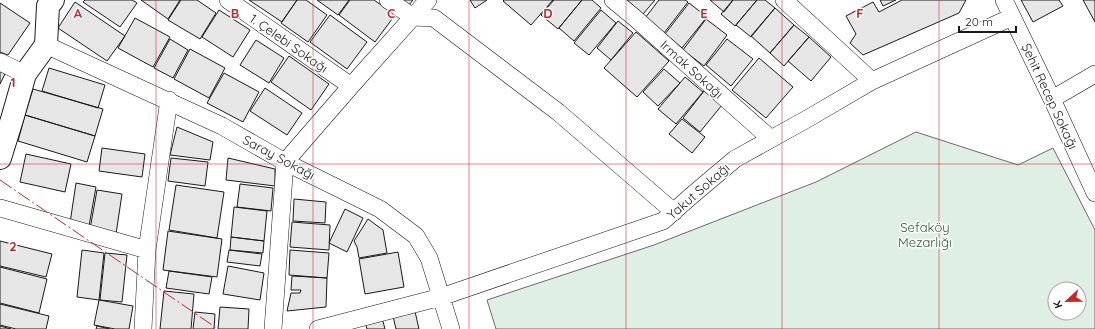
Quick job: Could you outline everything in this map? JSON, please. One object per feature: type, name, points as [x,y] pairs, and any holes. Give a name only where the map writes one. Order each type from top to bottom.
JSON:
[{"type":"street","name":"1. Çelebi Sokağı","points":[[228,0],[351,86]]},
{"type":"street","points":[[388,0],[413,17],[434,18],[558,112],[674,212]]},
{"type":"street","points":[[273,329],[285,162],[428,0]]},
{"type":"street","name":"Irmak Sokağı","points":[[612,0],[771,139]]},
{"type":"street","points":[[784,0],[872,81]]},
{"type":"street","name":"Şehit Recep Sokağı","points":[[1004,0],[1095,193]]},
{"type":"street","points":[[0,158],[24,74],[46,45],[47,2]]},
{"type":"street","name":"Yakut Sokağı","points":[[318,329],[441,297],[664,222],[735,159],[872,81],[1012,17]]},
{"type":"street","name":"Saray Sokağı","points":[[46,45],[169,100],[222,126],[285,162],[380,209],[416,236],[429,258],[451,329]]},
{"type":"street","points":[[0,62],[24,74]]},
{"type":"street","points":[[1052,99],[1095,74]]},
{"type":"street","points":[[143,329],[147,250],[169,100]]},
{"type":"street","points":[[0,208],[147,250]]},
{"type":"green space","name":"Sefaköy Mezarlığı","points":[[916,132],[1018,165],[1053,148],[1095,230],[1095,329],[496,329],[487,300],[654,245],[816,182]]},
{"type":"building","points":[[85,0],[132,0],[137,3],[120,27],[83,2]]},
{"type":"building","points":[[141,0],[180,0],[168,19]]},
{"type":"building","points":[[181,0],[197,0],[216,13],[200,39],[168,20]]},
{"type":"building","points":[[249,0],[297,0],[282,22]]},
{"type":"building","points":[[297,0],[306,0],[327,15],[308,42],[281,23]]},
{"type":"building","points":[[317,0],[349,0],[338,15]]},
{"type":"building","points":[[350,0],[374,0],[395,15],[375,42],[339,15]]},
{"type":"building","points":[[401,0],[413,0],[408,6]]},
{"type":"building","points":[[470,0],[487,0],[475,8]]},
{"type":"building","points":[[553,0],[531,25],[503,1]]},
{"type":"building","points":[[554,0],[582,0],[558,29],[541,15]]},
{"type":"building","points":[[582,0],[592,0],[601,8],[574,41],[559,28]]},
{"type":"building","points":[[627,0],[655,0],[643,14]]},
{"type":"building","points":[[659,0],[685,0],[688,2],[664,33],[645,18]]},
{"type":"building","points":[[710,0],[733,0],[724,12]]},
{"type":"building","points":[[733,0],[757,0],[735,26],[721,14]]},
{"type":"building","points":[[757,0],[765,0],[775,8],[751,37],[736,25]]},
{"type":"building","points":[[880,0],[896,0],[883,6]]},
{"type":"building","points":[[902,0],[966,0],[959,13],[863,55],[850,43],[856,34],[846,16],[873,2],[879,12]]},
{"type":"building","points":[[1021,0],[1059,0],[1063,6],[1033,22]]},
{"type":"building","points":[[1083,0],[1095,0],[1095,22]]},
{"type":"building","points":[[75,2],[125,36],[107,61],[58,28]]},
{"type":"building","points":[[0,3],[30,23],[8,55],[0,52]]},
{"type":"building","points":[[689,3],[707,17],[682,48],[665,34]]},
{"type":"building","points":[[775,8],[794,25],[770,53],[751,36]]},
{"type":"building","points":[[219,10],[250,30],[233,57],[202,37]]},
{"type":"building","points":[[601,10],[616,23],[589,55],[574,43]]},
{"type":"building","points":[[330,15],[367,42],[347,69],[310,42]]},
{"type":"building","points":[[135,18],[170,37],[153,67],[118,48]]},
{"type":"building","points":[[706,19],[727,35],[704,66],[683,50]]},
{"type":"building","points":[[618,21],[633,33],[611,60],[597,48]]},
{"type":"building","points":[[794,25],[809,37],[784,66],[770,53]]},
{"type":"building","points":[[636,32],[669,61],[637,97],[604,68]]},
{"type":"building","points":[[809,37],[831,57],[811,81],[788,61]]},
{"type":"building","points":[[170,39],[188,50],[173,78],[154,68]]},
{"type":"building","points":[[727,39],[753,59],[731,86],[706,65]]},
{"type":"building","points":[[256,40],[284,58],[269,83],[240,65]]},
{"type":"building","points":[[190,49],[225,68],[209,98],[174,79]]},
{"type":"building","points":[[289,56],[329,84],[311,110],[271,82]]},
{"type":"building","points":[[759,58],[793,87],[766,118],[732,90]]},
{"type":"building","points":[[49,68],[105,85],[98,108],[42,91]]},
{"type":"building","points":[[664,69],[680,83],[658,106],[643,92]]},
{"type":"building","points":[[0,71],[5,74],[0,84]]},
{"type":"building","points":[[224,73],[259,92],[243,122],[207,103]]},
{"type":"building","points":[[685,77],[703,92],[676,124],[658,109]]},
{"type":"building","points":[[265,88],[302,113],[287,135],[250,111]]},
{"type":"building","points":[[33,89],[103,109],[95,136],[25,115]]},
{"type":"building","points":[[704,91],[722,105],[700,132],[683,118]]},
{"type":"building","points":[[25,115],[95,136],[87,162],[18,141]]},
{"type":"building","points":[[682,119],[705,137],[692,153],[669,134]]},
{"type":"building","points":[[177,127],[213,142],[210,160],[170,155]]},
{"type":"building","points":[[102,148],[145,154],[142,177],[99,171]]},
{"type":"building","points":[[26,154],[71,164],[65,192],[20,182]]},
{"type":"building","points":[[171,158],[208,162],[205,186],[168,181]]},
{"type":"building","points":[[228,158],[275,169],[275,186],[226,180]]},
{"type":"building","points":[[76,183],[96,187],[89,226],[70,223]]},
{"type":"building","points":[[240,184],[273,188],[271,211],[237,207]]},
{"type":"building","points":[[176,185],[224,192],[217,238],[169,230]]},
{"type":"building","points":[[97,190],[122,194],[116,234],[90,229]]},
{"type":"building","points":[[294,199],[326,202],[325,223],[293,221]]},
{"type":"building","points":[[234,207],[267,211],[264,241],[231,237]]},
{"type":"building","points":[[345,209],[363,218],[347,252],[329,243]]},
{"type":"building","points":[[368,219],[383,230],[387,253],[359,258],[354,241]]},
{"type":"building","points":[[292,222],[330,225],[329,250],[290,247]]},
{"type":"building","points":[[168,231],[222,239],[217,277],[163,270]]},
{"type":"building","points":[[231,237],[264,241],[263,253],[230,250]]},
{"type":"building","points":[[0,241],[52,254],[46,277],[0,266]]},
{"type":"building","points":[[82,250],[104,253],[99,300],[77,297]]},
{"type":"building","points":[[229,250],[262,254],[260,266],[227,262]]},
{"type":"building","points":[[290,250],[329,253],[327,278],[289,275]]},
{"type":"building","points":[[398,252],[404,287],[365,294],[359,259]]},
{"type":"building","points":[[105,253],[127,255],[122,302],[100,300]]},
{"type":"building","points":[[228,266],[264,273],[260,300],[223,294]]},
{"type":"building","points":[[0,267],[47,279],[39,313],[0,303]]},
{"type":"building","points":[[169,271],[212,277],[209,294],[166,288]]},
{"type":"building","points":[[292,276],[327,278],[326,307],[287,311],[291,293],[300,293],[301,290],[291,290]]},
{"type":"building","points":[[164,291],[194,294],[191,329],[160,329]]},
{"type":"building","points":[[99,300],[133,306],[129,329],[115,329],[94,325]]},
{"type":"building","points":[[0,304],[49,316],[46,329],[16,329],[0,325]]},
{"type":"building","points":[[220,307],[249,309],[248,329],[218,329]]},
{"type":"building","points":[[414,307],[419,329],[396,329],[392,312]]},
{"type":"building","points":[[195,312],[215,314],[214,329],[193,329]]},
{"type":"building","points":[[382,318],[385,329],[367,329],[365,322]]},
{"type":"building","points":[[0,326],[11,329],[0,329]]},
{"type":"building","points":[[97,326],[110,329],[96,329]]},
{"type":"power","points":[[0,180],[218,329]]}]
